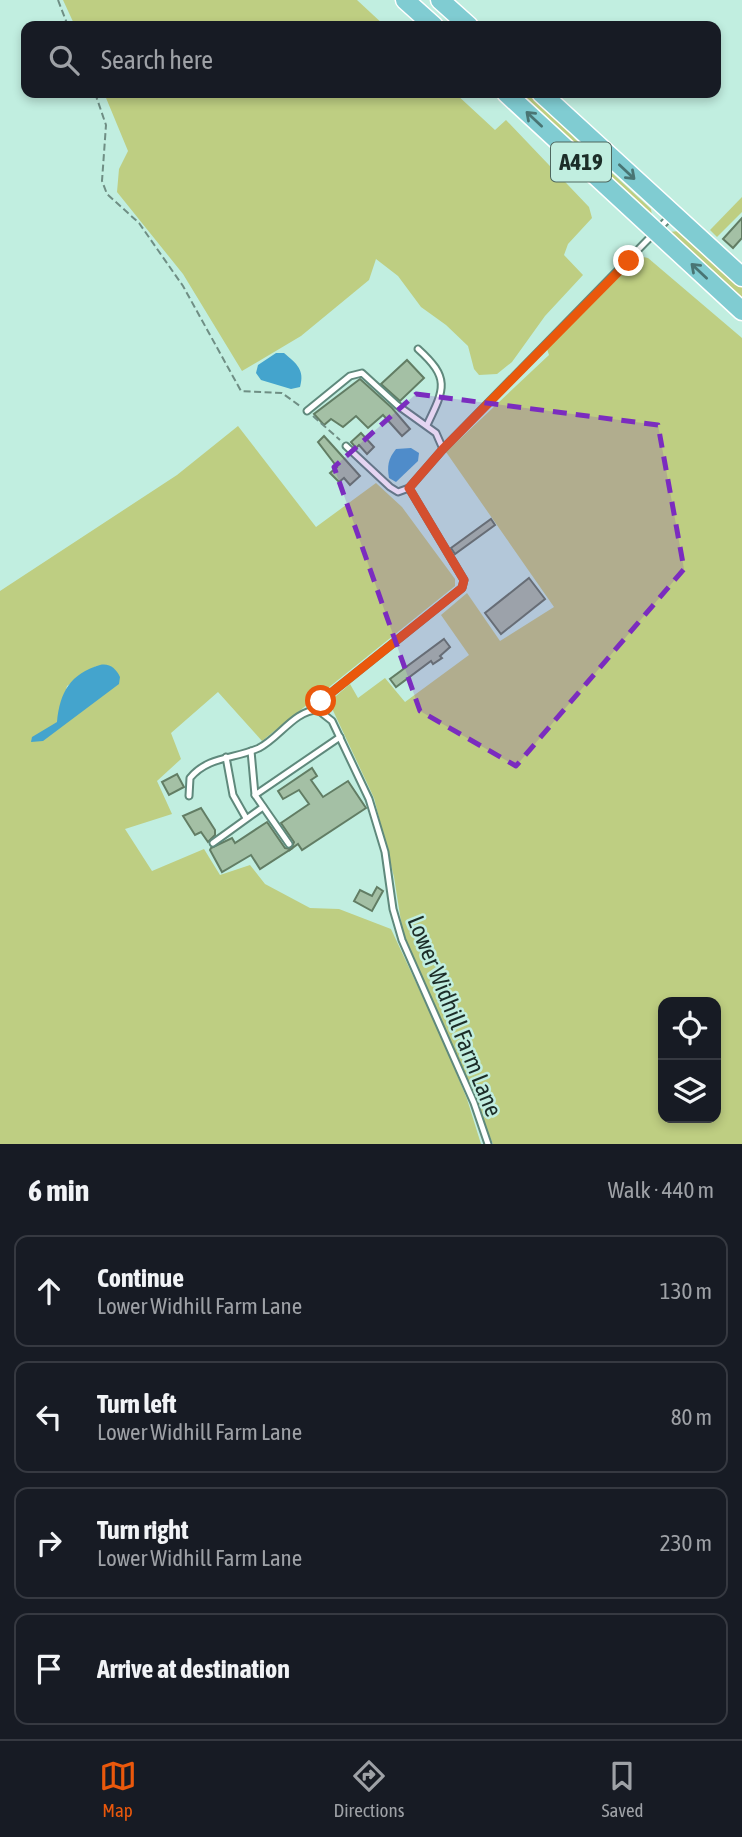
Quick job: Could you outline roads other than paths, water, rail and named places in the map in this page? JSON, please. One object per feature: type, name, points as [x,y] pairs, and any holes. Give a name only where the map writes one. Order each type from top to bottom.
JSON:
[{"type":"highway","points":[[405,0],[428,21]]},
{"type":"highway","points":[[440,0],[463,21]]},
{"type":"highway","name":"A419","points":[[511,98],[742,311]]},
{"type":"highway","name":"A419","points":[[546,98],[742,277]]},
{"type":"lane","points":[[346,446],[390,487],[398,492],[409,488],[443,449],[673,214]]},
{"type":"lane","points":[[418,349],[438,369],[443,382],[427,425]]},
{"type":"lane","points":[[307,411],[350,376],[362,373],[397,405],[441,438],[443,449]]},
{"type":"lane","points":[[189,796],[192,775],[206,764],[251,751],[268,742],[305,712],[318,710],[321,701],[464,584],[409,488]]},
{"type":"lane","name":"Lower Widhill Farm Lane","points":[[318,710],[332,721],[380,833],[402,940],[474,1103],[488,1144]]},
{"type":"lane","points":[[256,794],[340,737]]},
{"type":"lane","points":[[251,751],[256,794],[289,844]]},
{"type":"lane","points":[[226,757],[233,794],[246,818]]},
{"type":"lane","points":[[213,844],[263,807]]},
{"type":"water","points":[[276,353],[284,353],[299,368],[300,387],[291,389],[261,380],[256,373],[258,365]]},
{"type":"water","points":[[411,448],[419,453],[418,461],[396,482],[389,478],[389,463],[393,453],[396,449]]},
{"type":"water","points":[[100,665],[115,669],[120,677],[119,684],[43,741],[31,742],[32,737],[57,722],[64,693],[74,679]]}]
